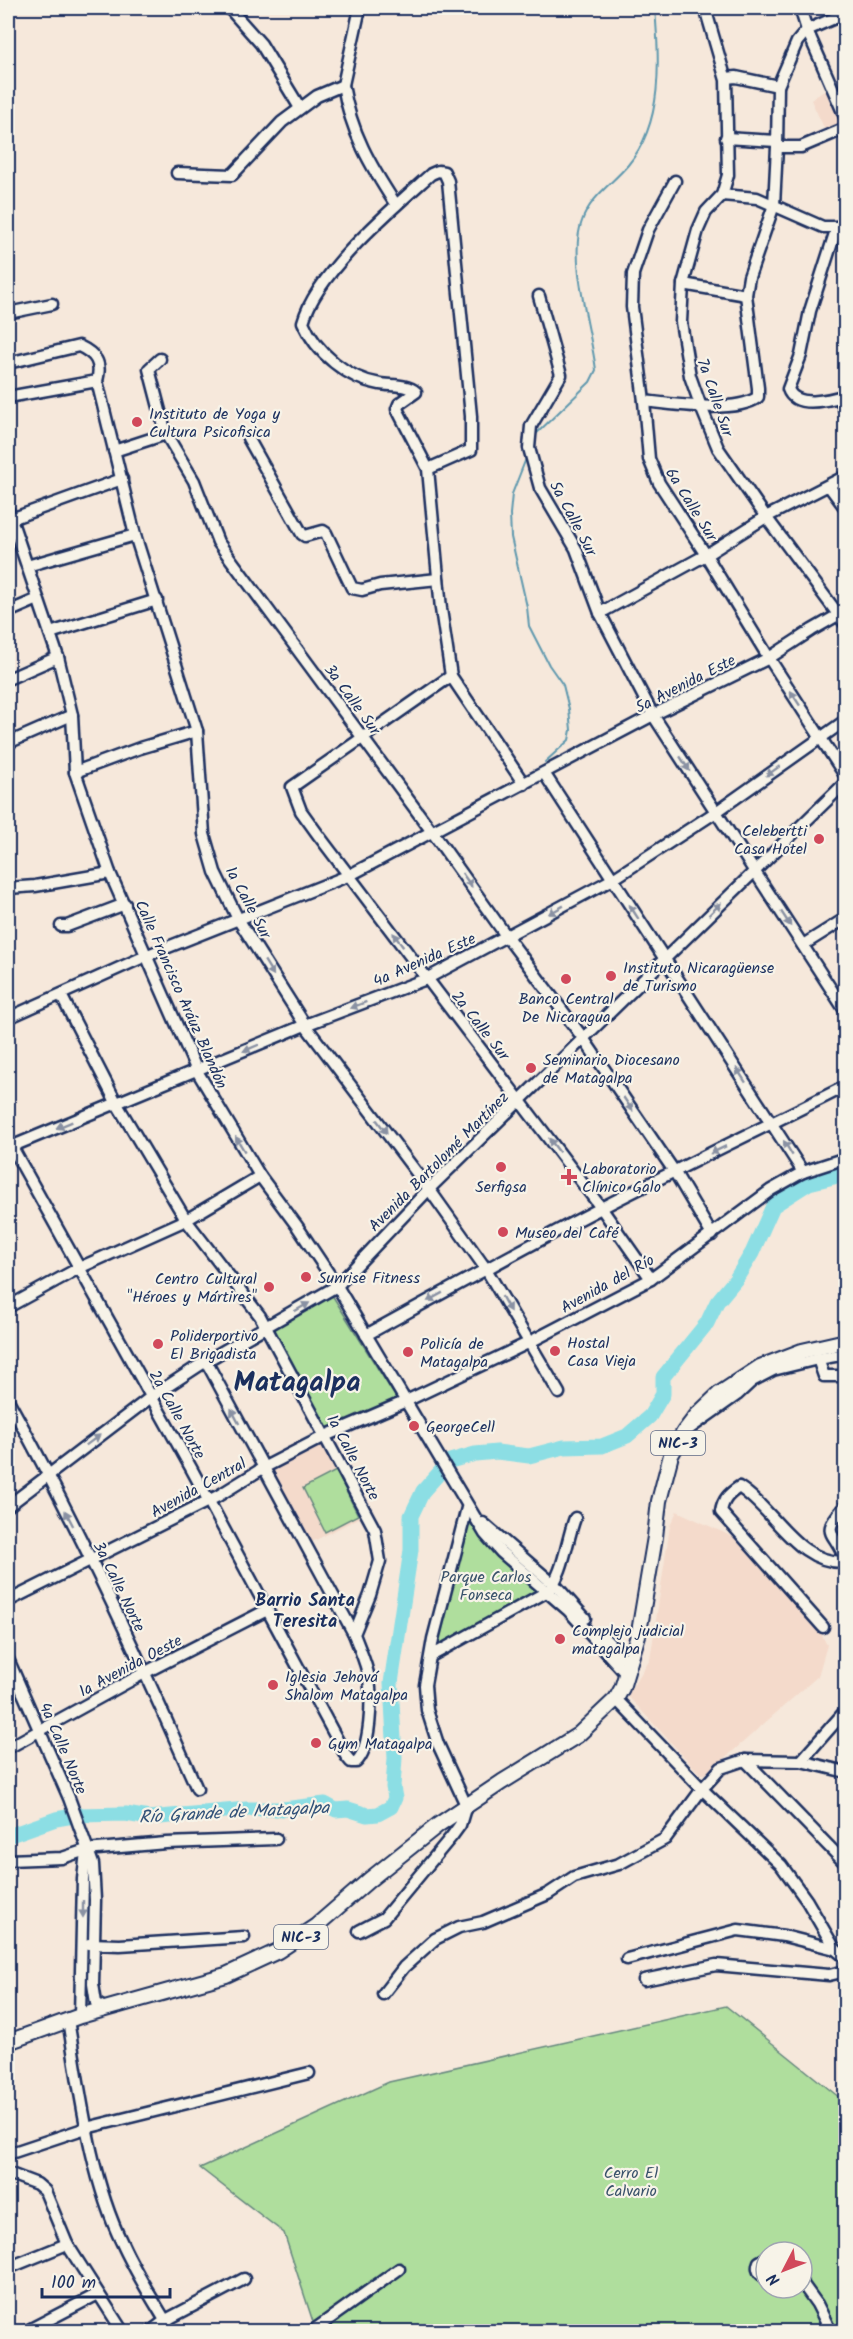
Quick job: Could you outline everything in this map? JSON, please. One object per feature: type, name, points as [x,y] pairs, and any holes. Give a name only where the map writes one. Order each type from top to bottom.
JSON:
[{"type":"main road","name":"NIC-3","points":[[8,2042],[104,2008],[203,1983],[253,1964],[279,1951],[316,1926],[369,1880],[466,1805],[578,1735],[616,1699],[628,1669],[639,1632],[655,1537],[658,1501],[671,1455],[684,1432],[697,1415],[719,1394],[760,1367],[802,1350],[846,1341]]},
{"type":"street","points":[[229,8],[261,44],[300,108]]},
{"type":"street","points":[[360,8],[343,85],[349,118],[377,176],[396,205]]},
{"type":"street","name":"7a Calle Sur","points":[[705,8],[726,78],[728,175],[722,195],[710,207],[698,230],[684,284],[681,322],[690,376],[718,448],[766,517],[842,614],[846,625]]},
{"type":"street","points":[[800,8],[807,30],[846,119]]},
{"type":"street","points":[[644,401],[701,407],[751,402],[758,397],[746,295],[749,277],[774,205],[778,89],[797,42],[807,30],[846,13]]},
{"type":"street","points":[[726,78],[736,77],[778,89]]},
{"type":"street","points":[[177,173],[232,175],[282,122],[317,96],[343,85]]},
{"type":"street","points":[[726,138],[801,147],[846,128]]},
{"type":"street","points":[[428,469],[471,450],[471,416],[447,176],[444,172],[438,171],[431,174],[396,205],[330,274],[315,295],[303,322],[308,333],[332,361],[355,375],[378,384],[409,387],[416,392],[399,404],[397,409],[428,469],[438,579],[451,676],[524,784]]},
{"type":"street","name":"6a Calle Sur","points":[[675,181],[648,230],[633,274],[632,307],[649,459],[659,483],[846,777]]},
{"type":"street","points":[[722,195],[757,198],[822,227],[841,227],[810,311],[801,356],[788,389],[794,398],[802,402],[843,396],[846,414]]},
{"type":"street","points":[[684,284],[746,295]]},
{"type":"street","name":"5a Calle Sur","points":[[539,296],[561,375],[531,426],[530,448],[540,488],[576,549],[600,613],[653,715],[846,1012]]},
{"type":"street","points":[[8,313],[52,304]]},
{"type":"street","name":"1a Calle Sur","points":[[8,363],[79,346],[90,351],[97,358],[100,366],[97,381],[135,536],[197,731],[204,834],[215,872],[238,918],[305,1025],[429,1189],[486,1269],[559,1393]]},
{"type":"street","name":"3a Calle Sur","points":[[160,359],[149,369],[166,434],[194,481],[218,542],[583,1038],[674,1171],[712,1234]]},
{"type":"street","points":[[8,397],[97,381]]},
{"type":"street","points":[[114,451],[166,434]]},
{"type":"street","points":[[248,438],[302,534],[305,536],[322,531],[326,533],[352,588],[362,590],[380,585],[438,579]]},
{"type":"street","points":[[600,613],[706,555],[766,517],[846,476]]},
{"type":"street","points":[[10,514],[122,479]]},
{"type":"street","points":[[829,486],[846,509]]},
{"type":"street","name":"Calle Francisco Aráuz Blandón","points":[[10,514],[12,538],[27,566],[58,657],[72,715],[75,772],[110,873],[148,955],[197,1071],[260,1176],[337,1286],[467,1508]]},
{"type":"street","points":[[27,566],[135,536]]},
{"type":"street","points":[[8,612],[38,599]]},
{"type":"street","points":[[50,633],[157,600]]},
{"type":"street","name":"5a Avenida Este","points":[[8,1018],[148,955],[350,875],[653,715],[769,658],[842,614]]},
{"type":"street","points":[[8,679],[58,657]]},
{"type":"street","points":[[362,737],[451,676]]},
{"type":"street","points":[[8,743],[72,715]]},
{"type":"street","points":[[821,737],[846,720]]},
{"type":"street","points":[[75,772],[140,748],[197,731]]},
{"type":"street","name":"2a Calle Sur","points":[[362,737],[292,787],[301,811],[602,1209],[651,1279]]},
{"type":"street","name":"4a Avenida Este","points":[[9,1145],[117,1104],[305,1025],[426,979],[613,879],[716,812],[821,737]]},
{"type":"street","points":[[544,773],[803,1172]]},
{"type":"street","name":"Avenida Bartolomé Martínez","points":[[8,1506],[151,1397],[206,1361],[337,1286],[429,1189],[664,957],[846,782]]},
{"type":"street","points":[[8,888],[35,886],[110,873]]},
{"type":"street","points":[[61,926],[67,927],[125,904]]},
{"type":"street","points":[[803,945],[846,918]]},
{"type":"street","name":"1a Calle Norte","points":[[61,995],[117,1104],[186,1220],[266,1326],[375,1530],[380,1561],[354,1634]]},
{"type":"street","points":[[366,1335],[486,1269],[674,1171],[846,1086]]},
{"type":"street","name":"2a Calle Norte","points":[[9,1145],[151,1397],[351,1762],[356,1762],[365,1748],[370,1709],[369,1678],[354,1634]]},
{"type":"street","name":"Avenida del Río","points":[[404,1402],[528,1343],[651,1279],[771,1190],[803,1172],[846,1158]]},
{"type":"street","points":[[8,1307],[79,1268],[186,1220],[260,1176]]},
{"type":"street","points":[[684,1432],[719,1409],[752,1381],[773,1370],[846,1354]]},
{"type":"street","points":[[818,1359],[824,1376],[846,1376]]},
{"type":"street","points":[[206,1361],[354,1634]]},
{"type":"street","name":"3a Calle Norte","points":[[8,1400],[92,1560],[146,1672],[197,1789]]},
{"type":"street","name":"Avenida Central","points":[[8,1601],[208,1501],[263,1468],[325,1436],[404,1402]]},
{"type":"street","points":[[823,1627],[722,1512],[723,1503],[730,1493],[739,1487],[752,1495],[796,1542],[814,1557],[846,1562],[830,1529],[830,1523],[846,1505]]},
{"type":"street","points":[[358,1931],[384,1918],[396,1906],[460,1825],[466,1805],[438,1744],[426,1710],[425,1686],[434,1639],[467,1508],[551,1588],[586,1628],[628,1669]]},
{"type":"street","points":[[431,1656],[551,1588],[560,1574],[575,1518]]},
{"type":"street","name":"1a Avenida Oeste","points":[[8,1748],[146,1672],[267,1610]]},
{"type":"street","name":"4a Calle Norte","points":[[8,1659],[69,1798],[93,1864],[94,1877],[88,1944],[74,2018],[86,2128],[108,2208],[122,2244],[172,2331]]},
{"type":"street","points":[[616,1699],[702,1789],[781,1865],[807,1900],[835,1949],[846,1958]]},
{"type":"street","points":[[801,1761],[846,1710]]},
{"type":"street","points":[[745,1760],[846,1864]]},
{"type":"street","points":[[383,1994],[404,1967],[435,1939],[459,1927],[483,1922],[548,1894],[574,1877],[619,1864],[664,1839],[721,1768],[745,1760],[801,1761],[846,1773]]},
{"type":"street","points":[[8,1860],[62,1857],[85,1847],[276,1839]]},
{"type":"street","points":[[627,1959],[738,1930],[784,1936],[835,1949]]},
{"type":"street","points":[[88,1944],[120,1945],[244,1937]]},
{"type":"street","name":"4a Calle Norte","points":[[88,1944],[94,1998],[99,2007],[104,2008]]},
{"type":"street","points":[[644,1980],[717,1965],[829,1975],[846,1971]]},
{"type":"street","points":[[8,2154],[86,2128],[309,2073]]},
{"type":"street","points":[[8,2173],[37,2184],[45,2191],[67,2244],[123,2331]]},
{"type":"street","points":[[8,2268],[67,2244]]},
{"type":"street","points":[[311,2331],[399,2269]]},
{"type":"street","points":[[150,2331],[166,2320],[244,2279]]},
{"type":"street","points":[[25,2331],[98,2294]]},
{"type":"street","points":[[814,2300],[831,2331]]},
{"type":"shaded area","points":[[828,88],[843,122],[826,132],[811,100]]},
{"type":"shaded area","points":[[324,1443],[363,1516],[306,1545],[268,1472]]},
{"type":"shaded area","points":[[677,1511],[746,1543],[817,1626],[827,1645],[818,1676],[707,1774],[700,1774],[627,1695],[650,1660],[670,1526]]},
{"type":"green space","points":[[332,1295],[398,1401],[328,1430],[273,1328]]},
{"type":"green space","points":[[336,1471],[358,1515],[325,1532],[303,1488]]},
{"type":"green space","name":"Parque Carlos Fonseca","points":[[467,1508],[548,1591],[431,1656]]},
{"type":"green space","name":"Cerro El Calvario","points":[[726,2006],[845,2102],[845,2331],[316,2331],[284,2233],[200,2168],[389,2082]]},
{"type":"waterway","points":[[534,436],[590,382],[596,370],[579,273],[578,236],[590,205],[628,165],[640,148],[648,130],[658,69],[655,8]]},
{"type":"waterway","points":[[527,456],[512,494],[511,537],[527,607],[529,626],[549,665],[563,685],[571,730],[569,740],[545,762]]},
{"type":"waterway","name":"Río Grande de Matagalpa","points":[[8,1836],[56,1819],[79,1815],[126,1814],[149,1818],[325,1804],[336,1810],[348,1809],[367,1815],[378,1814],[391,1807],[395,1798],[391,1683],[411,1550],[411,1516],[423,1491],[450,1461],[475,1454],[497,1452],[529,1456],[564,1447],[602,1446],[627,1436],[650,1416],[663,1394],[663,1377],[707,1323],[717,1302],[736,1279],[752,1253],[773,1206],[809,1183],[846,1174]]},
{"type":"waterway","name":"Río Grande de Matagalpa","points":[[806,1177],[809,1183]]},
{"type":"place","name":"Instituto de Yoga y Cultura Psicofisica","points":[[137,422]]},
{"type":"place","name":"Celebertti Casa Hotel","points":[[819,839]]},
{"type":"place","name":"Instituto Nicaragüense de Turismo","points":[[611,976]]},
{"type":"place","name":"Banco Central De Nicaragua","points":[[566,979]]},
{"type":"place","name":"Seminario Diocesano de Matagalpa","points":[[531,1068]]},
{"type":"place","name":"Serfigsa","points":[[501,1167]]},
{"type":"place","name":"Laboratorio Clínico Galo","points":[[569,1177]]},
{"type":"place","name":"Museo del Café","points":[[503,1232]]},
{"type":"place","name":"Sunrise Fitness","points":[[306,1277]]},
{"type":"place","name":"Centro Cultural \"Héroes y Mártires\"","points":[[269,1287]]},
{"type":"place","name":"Poliderportivo El Brigadista","points":[[158,1344]]},
{"type":"place","name":"Hostal Casa Vieja","points":[[555,1351]]},
{"type":"place","name":"Policía de Matagalpa","points":[[408,1352]]},
{"type":"place","name":"GeorgeCell","points":[[414,1426]]},
{"type":"place","name":"Complejo judicial matagalpa","points":[[560,1639]]},
{"type":"place","name":"Iglesia Jehová Shalom Matagalpa","points":[[273,1685]]},
{"type":"place","name":"Gym Matagalpa","points":[[316,1743]]},
{"type":"district","name":"Matagalpa","points":[[297,1381]]},
{"type":"district","name":"Barrio Santa Teresita","points":[[305,1610]]}]
